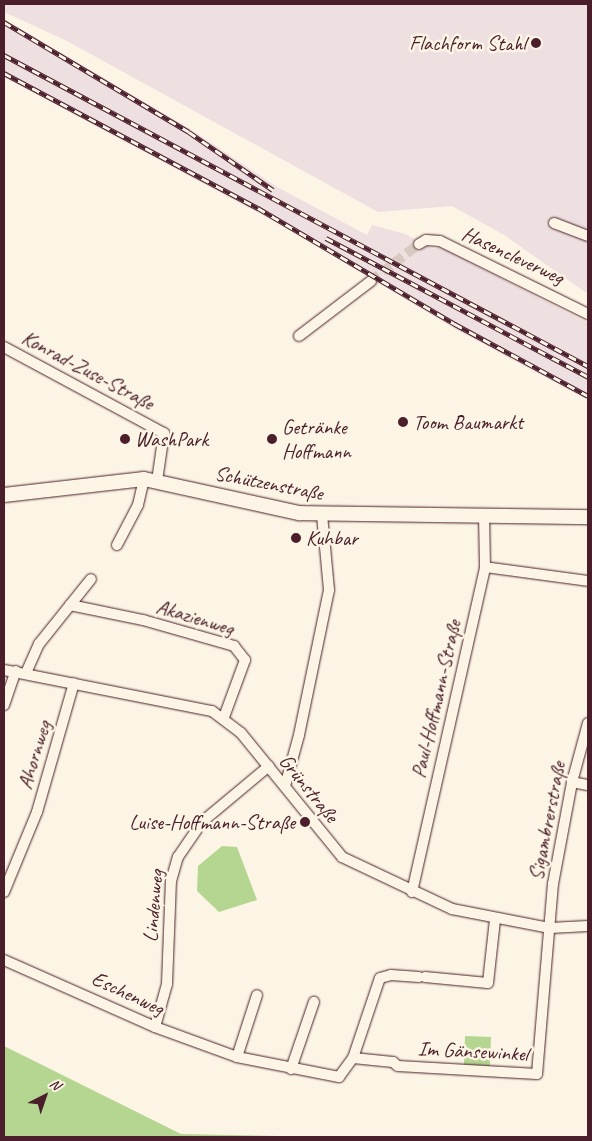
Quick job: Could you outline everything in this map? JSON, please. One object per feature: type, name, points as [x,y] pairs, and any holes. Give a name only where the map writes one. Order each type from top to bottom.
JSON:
[{"type":"main road","name":"Schützenstraße","points":[[4,495],[151,480],[261,507],[322,515],[484,514],[588,517]]},
{"type":"street","points":[[554,223],[588,236]]},
{"type":"street","name":"Hasencleverweg","points":[[419,244],[426,240],[440,241],[588,314]]},
{"type":"street","points":[[299,336],[371,281]]},
{"type":"street","name":"Konrad-Zuse-Straße","points":[[4,347],[164,433],[163,451],[151,480]]},
{"type":"street","points":[[118,545],[151,480]]},
{"type":"street","name":"Paul-Hoffmann-Straße","points":[[412,892],[485,567],[484,514]]},
{"type":"street","points":[[285,786],[300,734],[329,590],[322,515]]},
{"type":"street","points":[[485,567],[588,581]]},
{"type":"street","points":[[4,705],[21,672],[40,644],[90,579]]},
{"type":"street","name":"Akazienweg","points":[[70,605],[142,620],[234,646],[245,660],[224,717]]},
{"type":"street","name":"Grünstraße","points":[[4,670],[212,711],[224,717],[241,732],[342,857],[412,892],[452,909],[495,920],[550,928],[588,926]]},
{"type":"street","name":"Ahornweg","points":[[4,892],[36,812],[74,683]]},
{"type":"street","name":"Sigambrerstraße","points":[[550,928],[552,884],[572,782],[588,723]]},
{"type":"street","name":"Lindenweg","points":[[155,1027],[167,984],[171,881],[178,856],[202,822],[268,766]]},
{"type":"street","points":[[572,782],[588,785]]},
{"type":"street","name":"Eschenweg","points":[[4,960],[155,1027],[237,1057],[339,1078],[353,1058],[380,978],[385,975],[417,979],[488,982],[495,920]]},
{"type":"street","name":"Im Gänsewinkel","points":[[353,1058],[394,1062],[398,1066],[538,1074],[550,928]]},
{"type":"street","points":[[237,1057],[257,994]]},
{"type":"street","points":[[291,1069],[314,1002]]},
{"type":"shaded area","points":[[4,4],[588,4],[588,294],[504,235],[452,206],[378,212],[67,41],[4,12]]},
{"type":"shaded area","points":[[4,19],[192,130],[277,187],[367,235],[372,225],[405,234],[433,249],[440,247],[588,323],[588,400],[455,329],[292,231],[4,77]]},
{"type":"green space","points":[[222,846],[237,847],[257,900],[219,912],[197,891],[198,866]]},
{"type":"green space","points":[[465,1036],[491,1037],[490,1066],[464,1065]]},
{"type":"green space","points":[[4,1046],[181,1134],[327,1137],[5,1137]]},
{"type":"tunnel","points":[[371,281],[419,244]]},
{"type":"railway","points":[[4,22],[189,132],[273,190]]},
{"type":"railway","points":[[4,55],[588,366]]},
{"type":"railway","points":[[4,73],[258,208],[455,324],[588,396]]},
{"type":"railway","points":[[326,238],[588,377]]},
{"type":"place","name":"Flachform Stahl","points":[[536,43]]},
{"type":"place","name":"Toom Baumarkt","points":[[403,422]]},
{"type":"place","name":"WashPark","points":[[125,439]]},
{"type":"place","name":"Getränke Hoffmann","points":[[272,439]]},
{"type":"place","name":"Kuhbar","points":[[296,538]]},
{"type":"place","name":"Luise-Hoffmann-Straße","points":[[305,822]]}]
